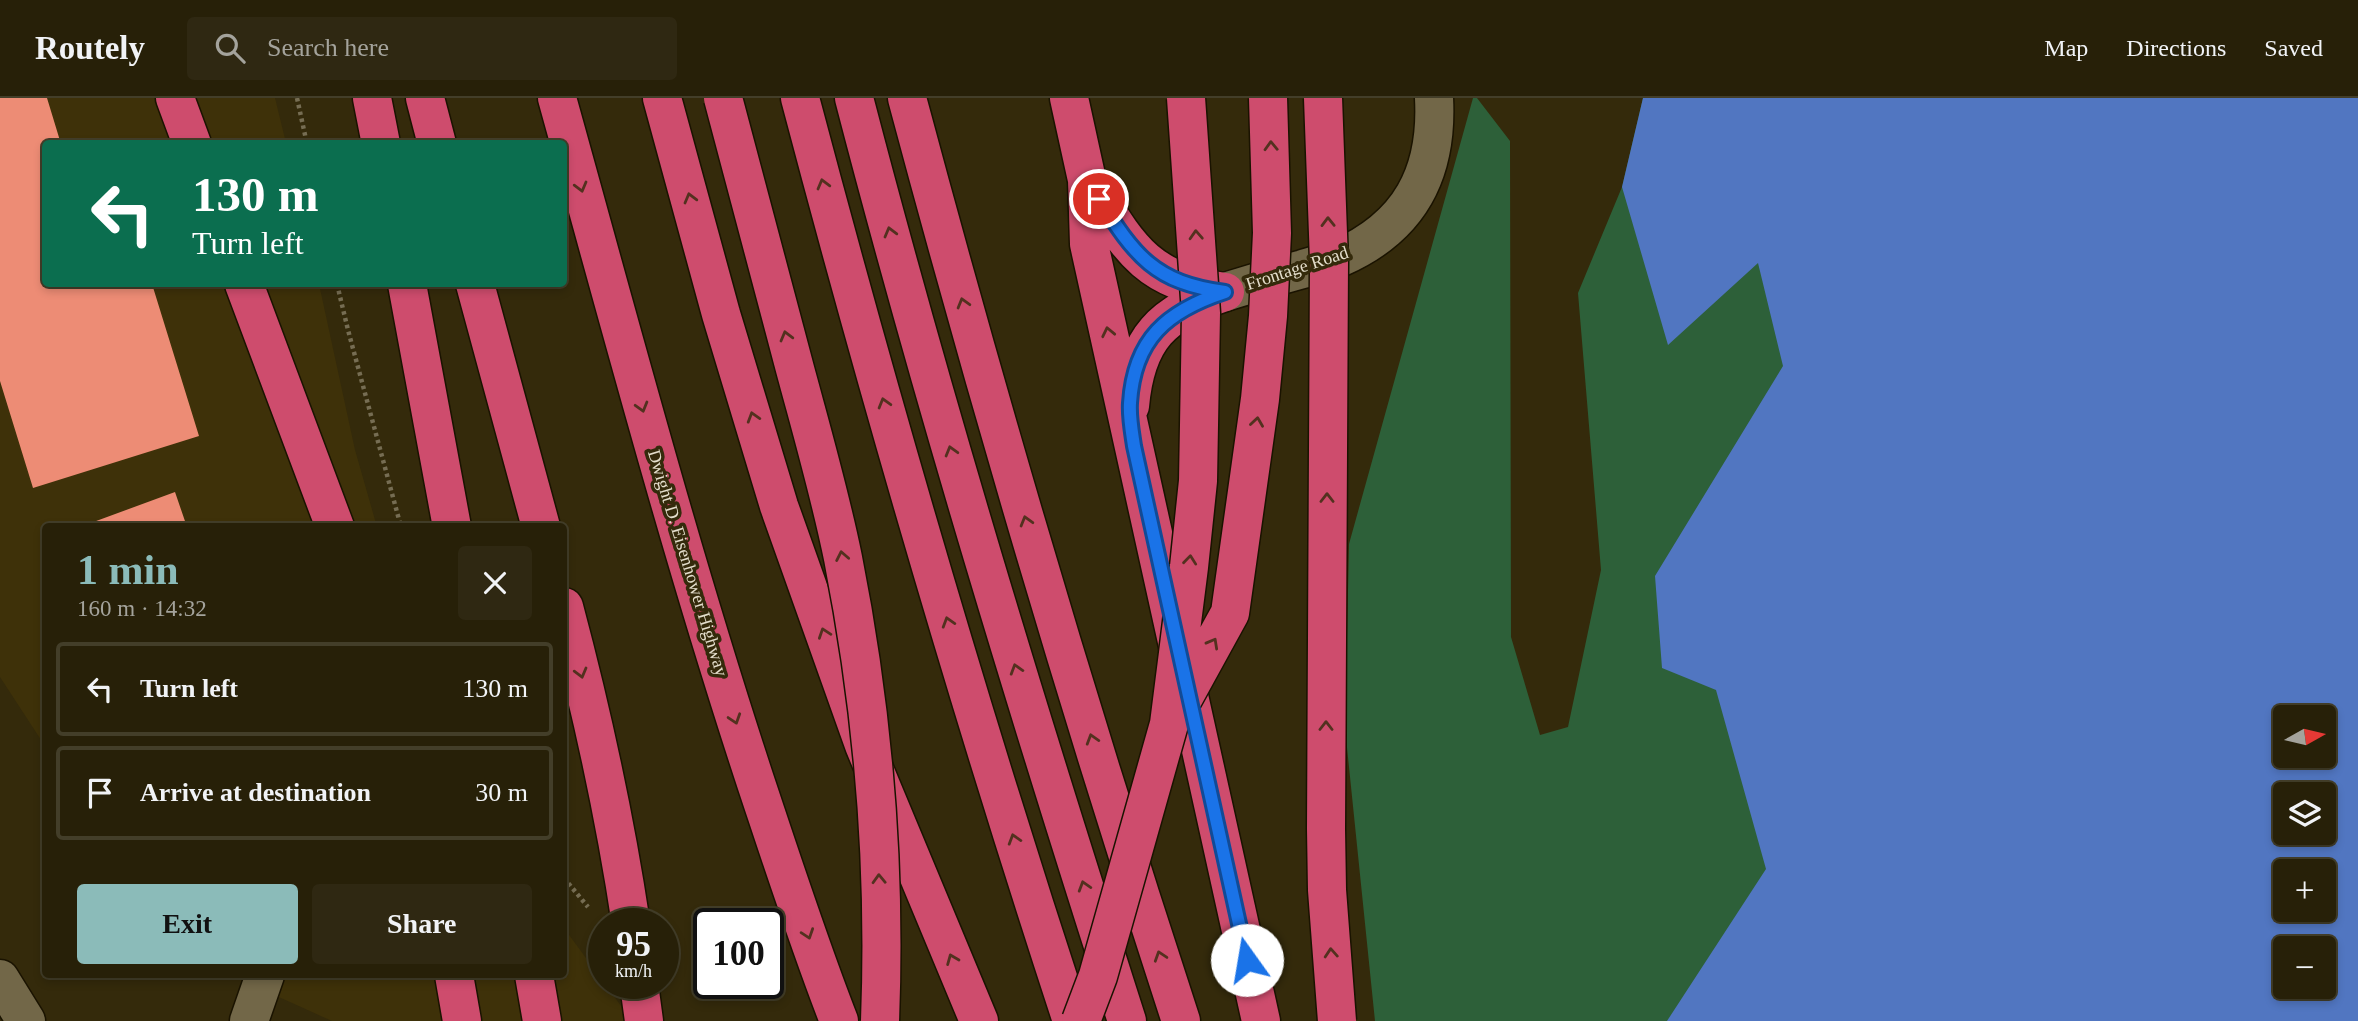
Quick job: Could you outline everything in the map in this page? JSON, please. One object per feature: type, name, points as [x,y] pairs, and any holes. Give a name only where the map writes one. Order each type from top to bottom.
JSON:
[{"type":"highway","points":[[175,98],[191,140]]},
{"type":"highway","points":[[372,98],[380,140]]},
{"type":"highway","points":[[425,98],[436,140]]},
{"type":"highway","name":"Dwight D. Eisenhower Highway","points":[[557,98],[672,515],[779,851],[839,1021]]},
{"type":"highway","points":[[662,98],[721,314],[779,506],[864,745],[979,1021]]},
{"type":"highway","points":[[723,98],[832,508],[852,610],[867,719],[878,841],[880,1021]]},
{"type":"highway","points":[[800,98],[939,593],[1072,1021]]},
{"type":"highway","points":[[854,98],[949,443],[1127,1021]]},
{"type":"highway","points":[[907,98],[1050,604],[1181,1021]]},
{"type":"highway","points":[[1069,98],[1087,180],[1089,244],[1261,1021]]},
{"type":"highway","points":[[1081,1021],[1098,976],[1169,724],[1189,567],[1198,481],[1200,313],[1186,98]]},
{"type":"highway","points":[[1169,724],[1230,613],[1260,400],[1268,316],[1272,233],[1269,98]]},
{"type":"highway","points":[[1323,98],[1329,261],[1327,890],[1337,1021]]},
{"type":"highway","points":[[1087,180],[1123,236],[1152,267],[1186,285],[1225,292]]},
{"type":"highway","points":[[245,287],[334,523]]},
{"type":"highway","points":[[408,287],[451,523]]},
{"type":"highway","points":[[476,287],[540,523]]},
{"type":"highway","points":[[1134,446],[1130,406],[1132,384],[1137,363],[1145,347],[1160,327],[1180,310],[1199,300],[1225,292]]},
{"type":"highway","points":[[567,618],[610,796],[628,908]]},
{"type":"highway","points":[[455,978],[462,1021]]},
{"type":"highway","points":[[535,978],[542,1021]]},
{"type":"highway","points":[[641,999],[644,1021]]},
{"type":"street","name":"Frontage Road","points":[[1225,292],[1338,258],[1371,241],[1399,216],[1419,189],[1431,158],[1436,124],[1434,98]]},
{"type":"street","points":[[249,1021],[264,978]]},
{"type":"street","points":[[0,979],[26,1021]]},
{"type":"path","points":[[297,98],[306,140]]},
{"type":"path","points":[[338,287],[400,523]]},
{"type":"path","points":[[567,882],[589,908]]},
{"type":"shaded area","points":[[0,98],[275,98],[285,140],[42,140],[42,287],[320,287],[355,450],[376,523],[42,523],[42,741],[0,677]]},
{"type":"shaded area","points":[[567,932],[588,961],[588,999],[616,999],[632,1021],[332,1021],[237,978],[567,978]]},
{"type":"green space","points":[[1473,98],[1477,98],[1510,141],[1511,637],[1540,735],[1568,727],[1601,570],[1578,293],[1622,187],[1643,98],[2358,98],[2358,1021],[1375,1021],[1345,728],[1349,544]]},
{"type":"water","points":[[1643,98],[2358,98],[2358,1021],[1667,1021],[1766,869],[1716,690],[1662,668],[1655,576],[1783,366],[1758,263],[1668,345],[1622,187]]},
{"type":"building","points":[[0,98],[47,98],[60,140],[42,140],[42,287],[153,287],[199,436],[33,488],[0,381]]},
{"type":"building","points":[[175,492],[186,523],[91,523]]},
{"type":"route","points":[[1099,199],[1123,236],[1152,267],[1186,285],[1225,292],[1199,300],[1180,310],[1154,333],[1137,363],[1130,406],[1134,446],[1247,960]]}]
